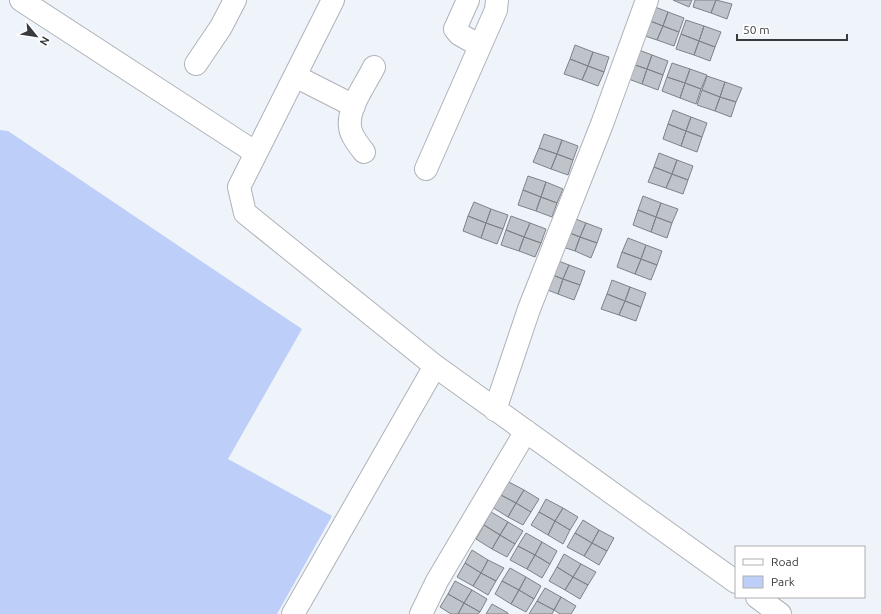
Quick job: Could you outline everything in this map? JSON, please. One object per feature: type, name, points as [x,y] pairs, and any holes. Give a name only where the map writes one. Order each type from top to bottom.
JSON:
[{"type":"street","points":[[21,0],[256,154]]},
{"type":"street","points":[[196,64],[221,27],[235,0]]},
{"type":"street","points":[[333,0],[239,187],[244,213],[435,366],[735,581]]},
{"type":"street","points":[[468,0],[455,29],[459,34],[480,46]]},
{"type":"street","points":[[426,169],[496,10],[498,0]]},
{"type":"street","points":[[495,410],[529,309],[602,124],[647,0]]},
{"type":"street","points":[[364,152],[352,136],[349,123],[354,106],[374,67]]},
{"type":"street","points":[[295,76],[354,106]]},
{"type":"street","points":[[293,614],[435,366]]},
{"type":"street","points":[[421,614],[437,580],[526,431]]},
{"type":"street","points":[[758,598],[780,614]]},
{"type":"green space","points":[[0,130],[8,131],[302,329],[228,459],[332,516],[277,614],[0,614]]},
{"type":"building","points":[[673,0],[692,0],[689,7]]},
{"type":"building","points":[[695,0],[716,0],[711,13],[693,7]]},
{"type":"building","points":[[716,0],[732,4],[727,19],[711,13]]},
{"type":"building","points":[[650,5],[668,12],[663,26],[645,19]]},
{"type":"building","points":[[668,12],[684,18],[679,32],[663,26]]},
{"type":"building","points":[[645,19],[663,26],[657,40],[639,34]]},
{"type":"building","points":[[686,20],[704,26],[699,41],[681,34]]},
{"type":"building","points":[[663,26],[679,32],[674,46],[657,40]]},
{"type":"building","points":[[704,26],[721,32],[715,47],[699,41]]},
{"type":"building","points":[[681,34],[699,41],[694,55],[676,49]]},
{"type":"building","points":[[699,41],[715,47],[710,61],[694,55]]},
{"type":"building","points":[[575,45],[593,52],[588,66],[570,59]]},
{"type":"building","points":[[634,48],[652,55],[647,69],[629,63]]},
{"type":"building","points":[[593,52],[609,57],[604,72],[588,66]]},
{"type":"building","points":[[652,55],[668,61],[663,75],[647,69]]},
{"type":"building","points":[[570,59],[588,66],[582,80],[564,74]]},
{"type":"building","points":[[629,63],[647,69],[642,84],[623,77]]},
{"type":"building","points":[[672,63],[690,69],[685,83],[667,77]]},
{"type":"building","points":[[588,66],[604,72],[598,86],[582,80]]},
{"type":"building","points":[[647,69],[663,75],[658,90],[642,84]]},
{"type":"building","points":[[690,69],[707,75],[701,89],[685,83]]},
{"type":"building","points":[[707,76],[725,82],[720,97],[702,90]]},
{"type":"building","points":[[667,77],[685,83],[680,98],[662,91]]},
{"type":"building","points":[[725,82],[742,88],[736,102],[720,97]]},
{"type":"building","points":[[685,83],[701,89],[696,104],[680,98]]},
{"type":"building","points":[[702,90],[720,97],[715,111],[697,105]]},
{"type":"building","points":[[720,97],[736,102],[731,117],[715,111]]},
{"type":"building","points":[[673,110],[691,117],[686,131],[668,124]]},
{"type":"building","points":[[691,117],[707,123],[702,137],[686,131]]},
{"type":"building","points":[[668,124],[686,131],[681,146],[663,139]]},
{"type":"building","points":[[686,131],[702,137],[697,152],[681,146]]},
{"type":"building","points":[[544,134],[562,140],[557,154],[539,148]]},
{"type":"building","points":[[562,140],[578,146],[573,160],[557,154]]},
{"type":"building","points":[[539,148],[557,154],[551,169],[533,162]]},
{"type":"building","points":[[659,153],[677,160],[672,174],[654,167]]},
{"type":"building","points":[[557,154],[573,160],[568,175],[551,169]]},
{"type":"building","points":[[677,160],[693,166],[688,180],[672,174]]},
{"type":"building","points":[[654,167],[672,174],[666,188],[648,182]]},
{"type":"building","points":[[672,174],[688,180],[683,194],[666,188]]},
{"type":"building","points":[[528,176],[546,182],[541,197],[523,190]]},
{"type":"building","points":[[546,182],[563,189],[557,203],[541,197]]},
{"type":"building","points":[[523,190],[541,197],[536,211],[518,205]]},
{"type":"building","points":[[643,196],[661,203],[656,217],[638,210]]},
{"type":"building","points":[[541,197],[557,203],[552,217],[536,211]]},
{"type":"building","points":[[474,202],[491,209],[486,223],[468,216]]},
{"type":"building","points":[[661,203],[678,209],[672,223],[656,217]]},
{"type":"building","points":[[491,209],[508,215],[503,229],[486,223]]},
{"type":"building","points":[[638,210],[656,217],[651,232],[633,225]]},
{"type":"building","points":[[468,216],[486,223],[481,238],[463,231]]},
{"type":"building","points":[[511,216],[530,223],[524,237],[506,230]]},
{"type":"building","points":[[568,216],[586,223],[580,237],[562,230]]},
{"type":"building","points":[[656,217],[672,223],[667,238],[651,232]]},
{"type":"building","points":[[486,223],[503,229],[497,244],[481,238]]},
{"type":"building","points":[[530,223],[546,229],[541,243],[524,237]]},
{"type":"building","points":[[586,223],[602,229],[597,243],[580,237]]},
{"type":"building","points":[[506,230],[524,237],[519,251],[501,245]]},
{"type":"building","points":[[562,230],[580,237],[575,251],[557,245]]},
{"type":"building","points":[[524,237],[541,243],[535,257],[519,251]]},
{"type":"building","points":[[580,237],[597,243],[591,258],[575,251]]},
{"type":"building","points":[[628,238],[646,245],[641,259],[622,252]]},
{"type":"building","points":[[646,245],[662,251],[657,265],[641,259]]},
{"type":"building","points":[[622,252],[641,259],[635,274],[617,267]]},
{"type":"building","points":[[551,258],[569,265],[563,279],[545,272]]},
{"type":"building","points":[[641,259],[657,265],[651,280],[635,274]]},
{"type":"building","points":[[569,265],[585,271],[580,285],[563,279]]},
{"type":"building","points":[[545,272],[563,279],[558,294],[540,287]]},
{"type":"building","points":[[563,279],[580,285],[574,300],[558,294]]},
{"type":"building","points":[[612,280],[630,287],[625,301],[607,294]]},
{"type":"building","points":[[630,287],[646,293],[641,307],[625,301]]},
{"type":"building","points":[[607,294],[625,301],[619,315],[601,309]]},
{"type":"building","points":[[625,301],[641,307],[636,321],[619,315]]},
{"type":"building","points":[[507,481],[524,490],[516,503],[499,494]]},
{"type":"building","points":[[524,490],[539,499],[531,512],[516,503]]},
{"type":"building","points":[[499,494],[516,503],[508,517],[492,507]]},
{"type":"building","points":[[546,499],[563,508],[555,521],[539,512]]},
{"type":"building","points":[[516,503],[531,512],[523,525],[508,517]]},
{"type":"building","points":[[563,508],[578,517],[570,530],[555,521]]},
{"type":"building","points":[[491,512],[508,522],[500,535],[484,525]]},
{"type":"building","points":[[539,512],[555,521],[548,535],[531,525]]},
{"type":"building","points":[[583,520],[599,530],[592,543],[575,533]]},
{"type":"building","points":[[555,521],[570,530],[563,544],[548,535]]},
{"type":"building","points":[[508,522],[523,531],[515,544],[500,535]]},
{"type":"building","points":[[484,525],[500,535],[492,549],[476,539]]},
{"type":"building","points":[[599,530],[614,538],[607,551],[592,543]]},
{"type":"building","points":[[526,533],[542,542],[535,555],[518,546]]},
{"type":"building","points":[[575,533],[592,543],[584,556],[567,547]]},
{"type":"building","points":[[500,535],[515,544],[507,557],[492,549]]},
{"type":"building","points":[[542,542],[557,551],[550,564],[535,555]]},
{"type":"building","points":[[592,543],[607,551],[599,565],[584,556]]},
{"type":"building","points":[[518,546],[535,555],[527,569],[510,560]]},
{"type":"building","points":[[472,550],[488,560],[481,573],[465,563]]},
{"type":"building","points":[[564,554],[581,564],[573,577],[557,567]]},
{"type":"building","points":[[535,555],[550,564],[542,578],[527,569]]},
{"type":"building","points":[[488,560],[504,568],[496,581],[481,573]]},
{"type":"building","points":[[465,563],[481,573],[473,586],[457,577]]},
{"type":"building","points":[[581,564],[596,572],[588,585],[573,577]]},
{"type":"building","points":[[557,567],[573,577],[565,590],[549,581]]},
{"type":"building","points":[[510,568],[526,577],[519,590],[502,581]]},
{"type":"building","points":[[481,573],[496,581],[488,595],[473,586]]},
{"type":"building","points":[[526,577],[541,586],[534,599],[519,590]]},
{"type":"building","points":[[573,577],[588,585],[580,599],[565,590]]},
{"type":"building","points":[[455,581],[472,590],[464,603],[448,594]]},
{"type":"building","points":[[502,581],[519,590],[511,604],[495,594]]},
{"type":"building","points":[[545,588],[561,597],[554,610],[537,601]]},
{"type":"building","points":[[472,590],[487,599],[480,612],[464,603]]},
{"type":"building","points":[[519,590],[534,599],[526,612],[511,604]]},
{"type":"building","points":[[448,594],[464,603],[458,614],[451,614],[440,607]]},
{"type":"building","points":[[561,597],[576,606],[571,614],[560,614],[554,610]]},
{"type":"building","points":[[537,601],[554,610],[552,614],[529,614]]},
{"type":"building","points":[[464,603],[480,612],[478,614],[458,614]]},
{"type":"building","points":[[492,604],[508,613],[508,614],[486,614]]}]
